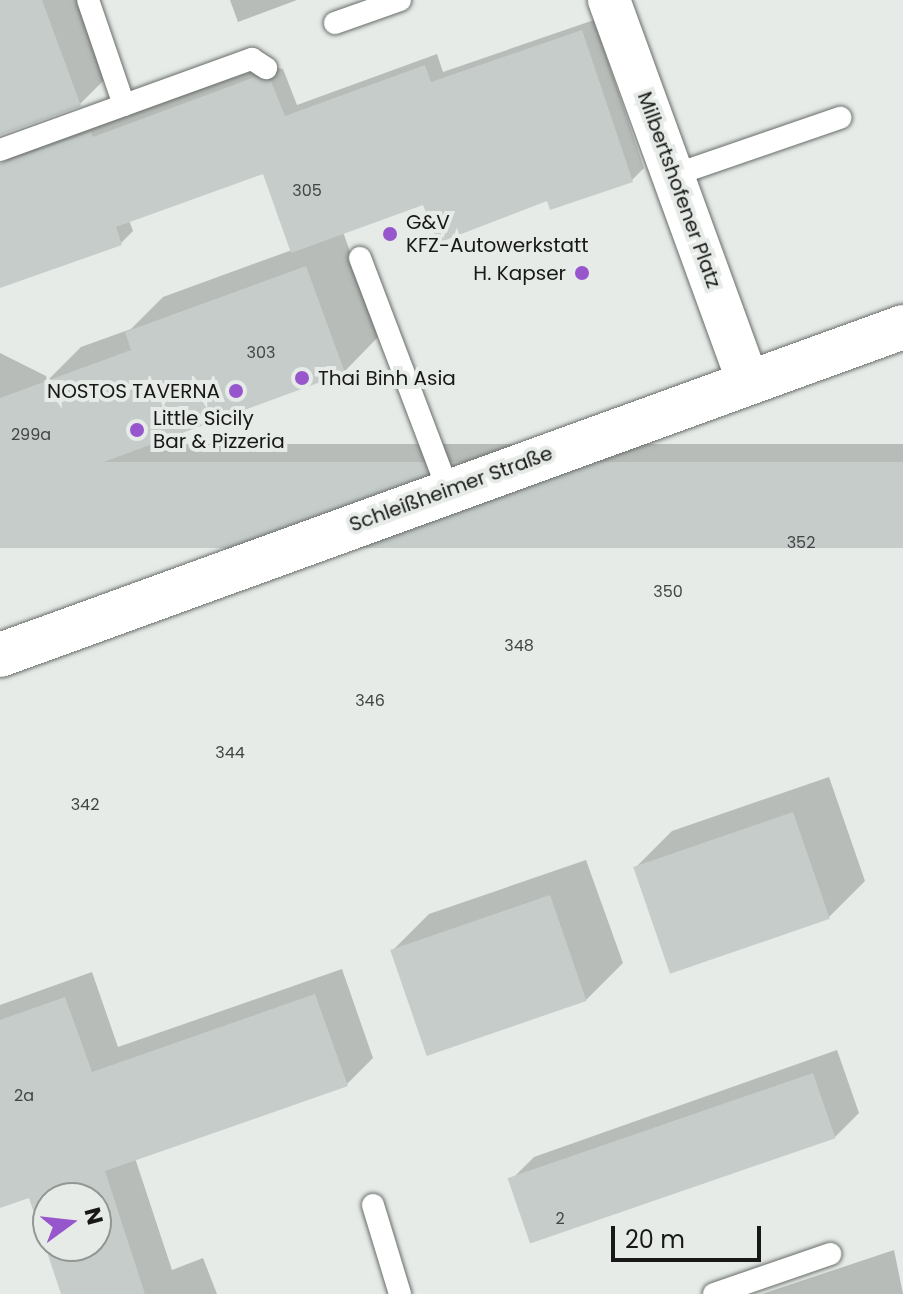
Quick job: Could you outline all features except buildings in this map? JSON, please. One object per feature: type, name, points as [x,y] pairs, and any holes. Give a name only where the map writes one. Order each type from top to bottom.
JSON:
[{"type":"main road","name":"Schleißheimer Straße","points":[[0,655],[903,327]]},
{"type":"street","name":"Milbertshofener Platz","points":[[609,0],[748,381]]},
{"type":"lane","points":[[88,0],[124,105]]},
{"type":"lane","points":[[335,23],[400,0]]},
{"type":"lane","points":[[0,150],[252,59],[266,68]]},
{"type":"lane","points":[[674,175],[840,118]]},
{"type":"lane","points":[[360,258],[448,490]]},
{"type":"lane","points":[[373,1205],[400,1294]]},
{"type":"lane","points":[[714,1294],[830,1254]]},
{"type":"place","name":"G&V KFZ-Autowerkstatt","points":[[390,234]]},
{"type":"place","name":"H. Kapser","points":[[582,273]]},
{"type":"place","name":"Thai Binh Asia","points":[[302,378]]},
{"type":"place","name":"NOSTOS TAVERNA","points":[[236,391]]},
{"type":"place","name":"Little Sicily Bar & Pizzeria","points":[[137,430]]}]
